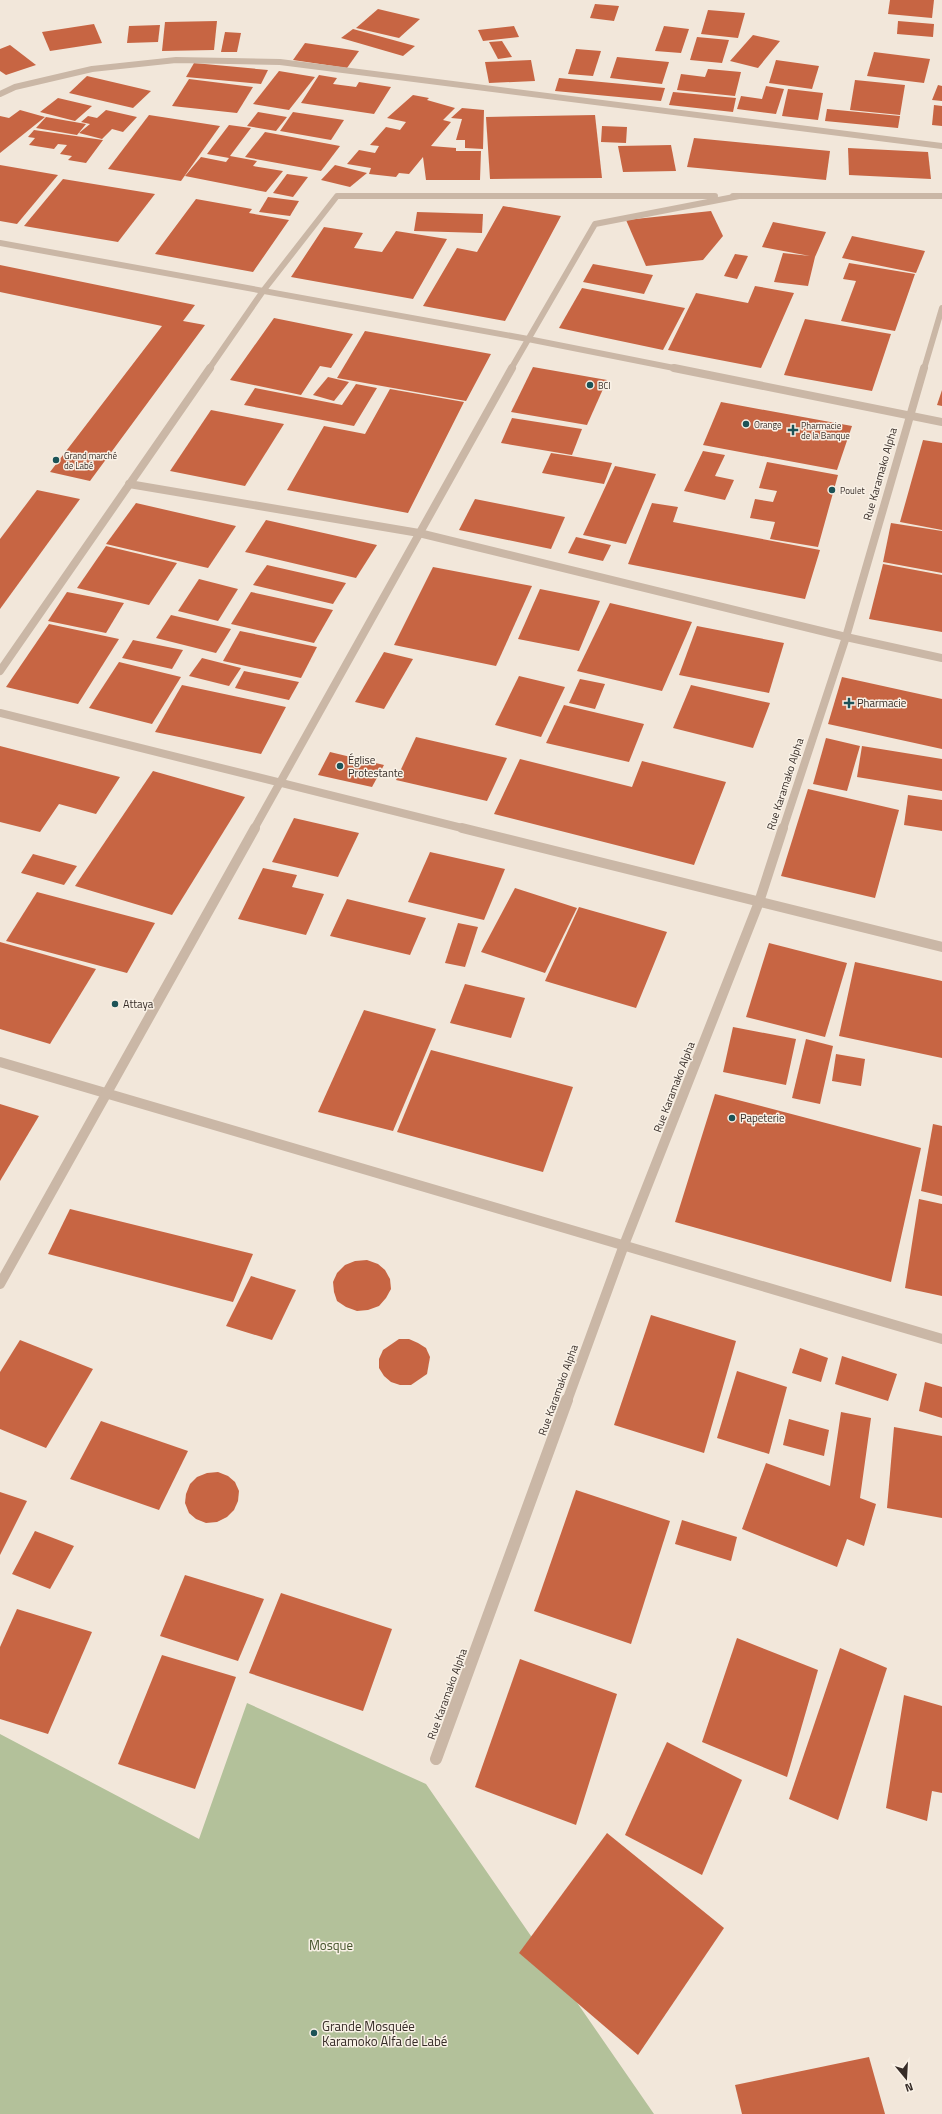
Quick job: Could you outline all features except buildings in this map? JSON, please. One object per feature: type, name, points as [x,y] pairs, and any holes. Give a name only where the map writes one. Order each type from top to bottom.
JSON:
[{"type":"street","points":[[0,94],[15,87],[92,69],[176,60],[280,62],[942,146]]},
{"type":"street","points":[[0,671],[263,291],[337,196],[942,196]]},
{"type":"street","points":[[0,1284],[528,339],[595,224],[739,196]]},
{"type":"street","points":[[0,243],[528,339],[942,422]]},
{"type":"street","name":"Rue Karamako Alpha","points":[[436,1759],[624,1245],[759,902],[846,637],[909,415],[942,308]]},
{"type":"street","points":[[129,484],[420,533],[846,637],[942,658]]},
{"type":"street","points":[[0,713],[942,947]]},
{"type":"street","points":[[0,1062],[942,1339]]},
{"type":"green space","name":"Mosque","points":[[247,1703],[426,1784],[654,2114],[0,2114],[0,1734],[199,1839]]},
{"type":"place","name":"BCI","points":[[590,385]]},
{"type":"place","name":"Orange","points":[[746,424]]},
{"type":"place","name":"Pharmacie de la Banque","points":[[793,430]]},
{"type":"place","name":"Grand marché de Labé","points":[[56,460]]},
{"type":"place","name":"Poulet","points":[[832,490]]},
{"type":"place","name":"Pharmacie","points":[[849,703]]},
{"type":"place","name":"Église Protestante","points":[[340,766]]},
{"type":"place","name":"Attaya","points":[[115,1004]]},
{"type":"place","name":"Papeterie","points":[[732,1118]]},
{"type":"place","name":"Grande Mosquée Karamoko Alfa de Labé","points":[[314,2033]]}]
